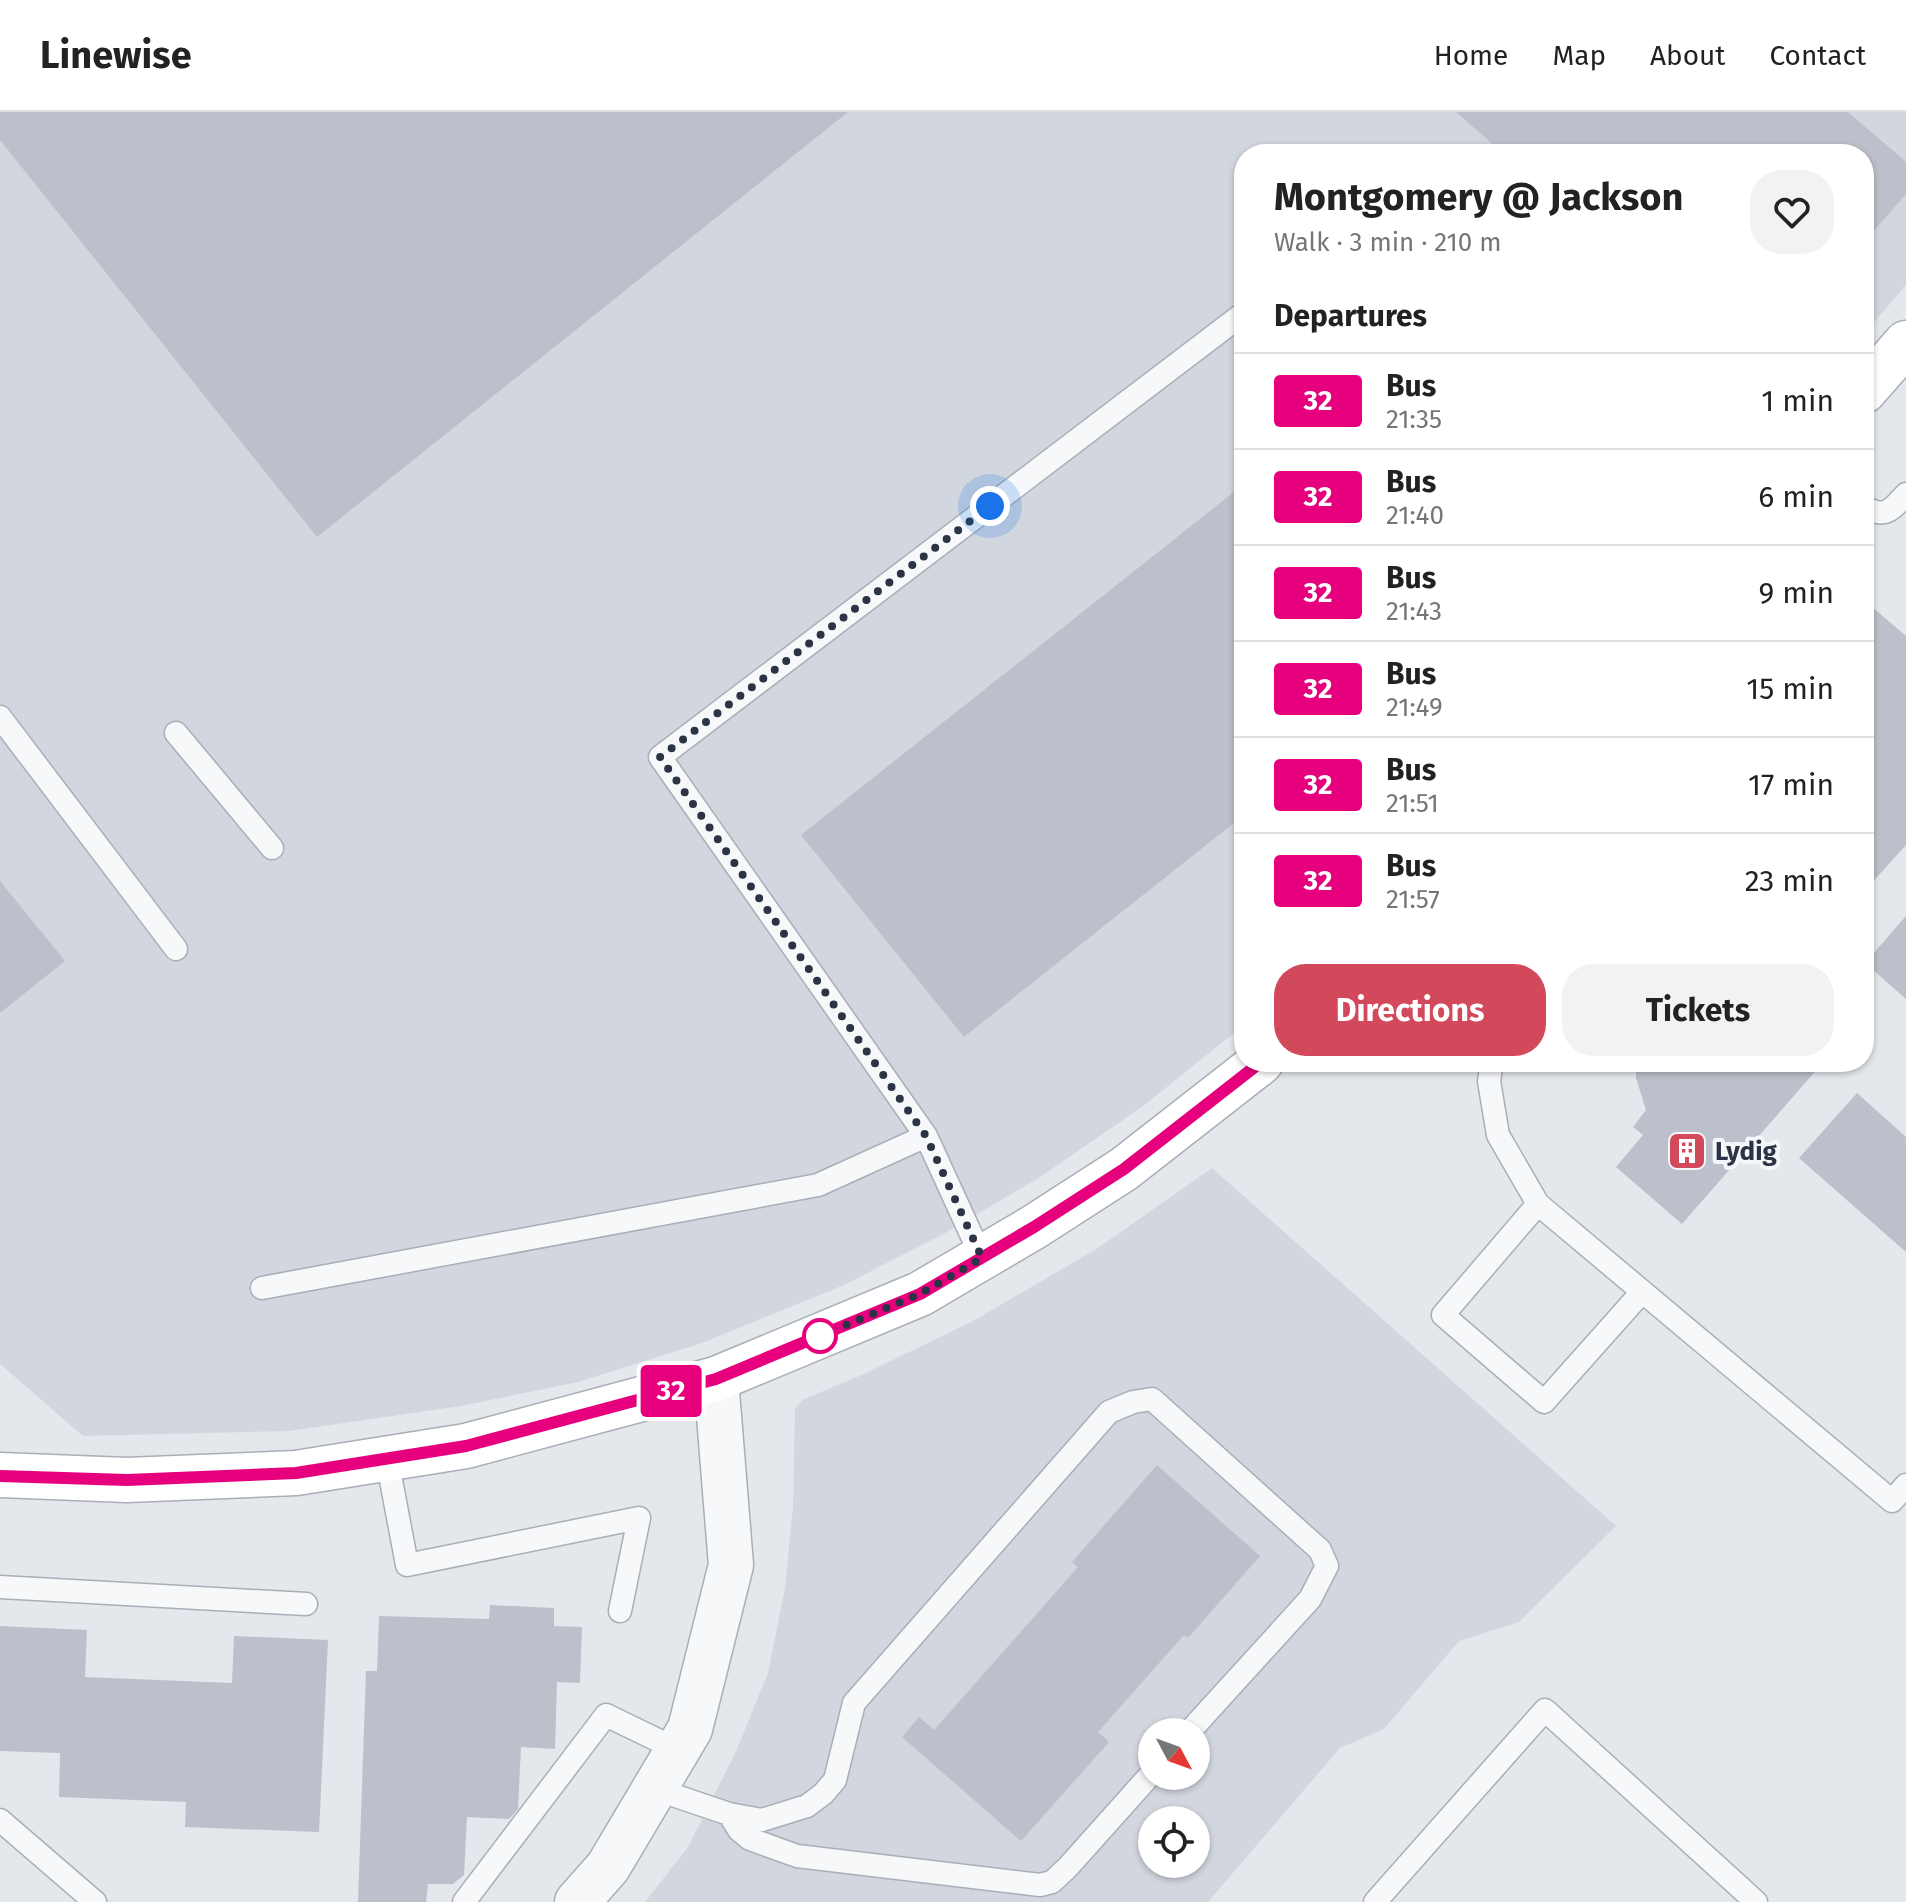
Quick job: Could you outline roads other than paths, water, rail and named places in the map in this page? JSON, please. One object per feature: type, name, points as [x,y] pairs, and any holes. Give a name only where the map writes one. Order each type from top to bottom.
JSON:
[{"type":"main road","points":[[1874,380],[1906,343]]},
{"type":"main road","points":[[0,1475],[127,1480],[296,1473],[466,1446],[716,1379],[920,1294],[1124,1169],[1248,1072]]},
{"type":"street","points":[[577,1902],[608,1867],[690,1729],[731,1565],[716,1379]]},
{"type":"lane","points":[[982,1258],[926,1136],[660,757],[1234,321]]},
{"type":"lane","points":[[1874,512],[1891,511],[1906,494]]},
{"type":"lane","points":[[0,717],[176,949]]},
{"type":"lane","points":[[176,733],[272,848]]},
{"type":"lane","points":[[1490,1072],[1489,1081],[1498,1135],[1538,1204],[1892,1501],[1906,1485]]},
{"type":"lane","points":[[262,1288],[818,1185],[926,1136]]},
{"type":"lane","points":[[1538,1204],[1443,1315],[1544,1402],[1642,1292]]},
{"type":"lane","points":[[655,1789],[729,1814],[762,1820],[807,1806],[823,1794],[835,1780],[854,1703],[1109,1412],[1133,1402],[1152,1399],[1320,1550],[1327,1566],[1310,1599],[1202,1718]]},
{"type":"lane","points":[[387,1459],[407,1565],[639,1518],[620,1611]]},
{"type":"lane","points":[[0,1587],[306,1604]]},
{"type":"lane","points":[[1375,1902],[1545,1710],[1756,1902]]},
{"type":"lane","points":[[464,1902],[606,1715],[678,1750]]},
{"type":"lane","points":[[729,1814],[739,1830],[750,1839],[797,1856],[1040,1885],[1052,1882],[1068,1867],[1138,1789]]},
{"type":"lane","points":[[0,1820],[95,1902]]},
{"type":"place","name":"Lydig","points":[[1687,1151]]}]
